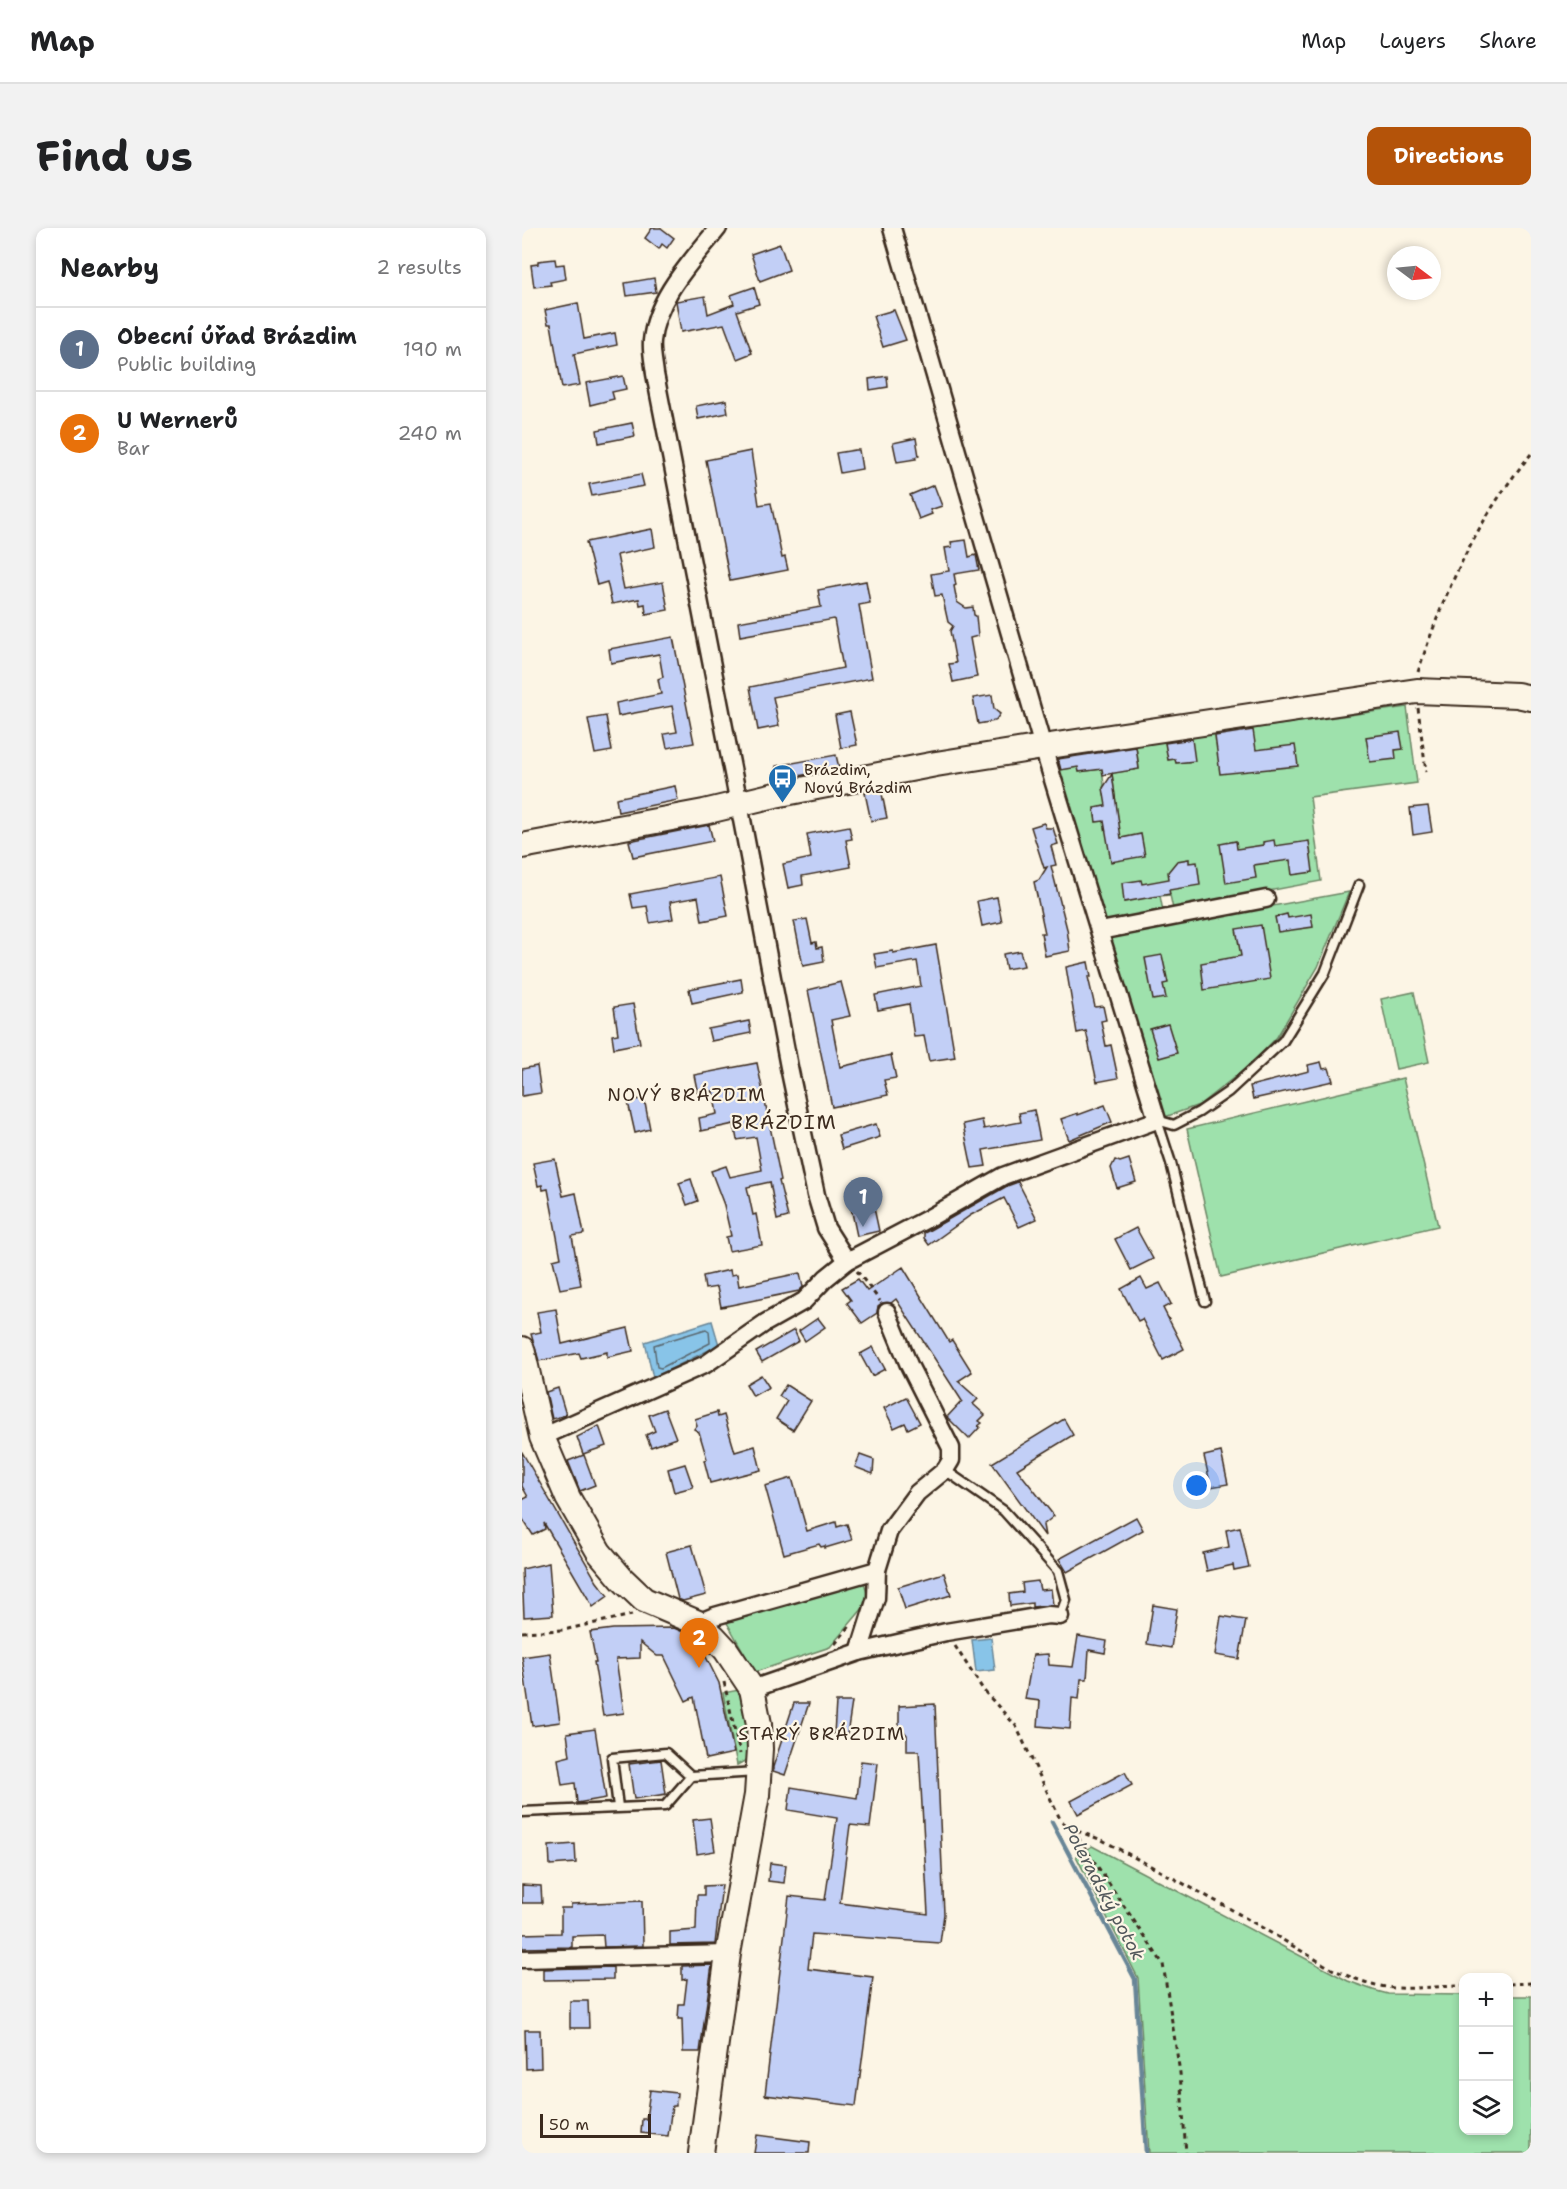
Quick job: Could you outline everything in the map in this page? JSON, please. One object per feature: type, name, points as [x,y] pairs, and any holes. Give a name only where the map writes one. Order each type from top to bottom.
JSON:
[{"type":"street","points":[[718,228],[680,277],[661,308],[652,342],[655,374],[789,1067],[816,1195],[826,1228],[847,1261]]},
{"type":"street","points":[[542,1437],[706,1364],[765,1323],[804,1301],[826,1278],[847,1261],[1003,1176],[1157,1120],[1043,747],[892,228]]},
{"type":"street","points":[[522,846],[936,764],[1417,692],[1517,695],[1531,698]]},
{"type":"street","points":[[1100,931],[1266,900]]},
{"type":"street","points":[[859,1652],[876,1598],[877,1570],[889,1531],[917,1492],[945,1470],[951,1460],[951,1448],[909,1365],[887,1312]]},
{"type":"street","points":[[522,1349],[542,1437],[568,1498],[599,1552],[644,1600],[698,1623],[726,1650],[752,1689],[759,1724],[701,2153]]},
{"type":"street","points":[[698,1623],[715,1616],[877,1570]]},
{"type":"street","points":[[752,1689],[859,1652],[946,1632],[1048,1615],[1060,1617]]},
{"type":"street","points":[[522,1959],[728,1954]]},
{"type":"lane","points":[[1157,1120],[1174,1125],[1200,1112],[1228,1092],[1282,1041],[1325,973],[1359,885]]},
{"type":"lane","points":[[1157,1120],[1172,1163],[1205,1301]]},
{"type":"lane","points":[[945,1470],[1004,1511],[1058,1571],[1066,1600],[1060,1617]]},
{"type":"lane","points":[[618,1808],[612,1758],[666,1753],[691,1776]]},
{"type":"lane","points":[[522,1812],[664,1806],[691,1776],[752,1773]]},
{"type":"path","points":[[1426,772],[1416,678],[1433,627],[1461,562],[1494,503],[1531,454]]},
{"type":"path","points":[[847,1261],[861,1274],[887,1312]]},
{"type":"path","points":[[522,1632],[563,1630],[634,1614],[644,1600]]},
{"type":"path","points":[[835,1645],[854,1621]]},
{"type":"path","points":[[946,1632],[984,1691],[1016,1726],[1061,1821],[1072,1829],[1102,1840],[1227,1907],[1349,1977],[1396,1988],[1459,1986]]},
{"type":"path","points":[[723,1682],[752,1773]]},
{"type":"path","points":[[1072,1829],[1163,1964],[1180,2073],[1185,2153]]},
{"type":"path","points":[[1513,1984],[1531,1983]]},
{"type":"green space","points":[[1407,707],[1417,783],[1310,797],[1321,881],[1173,909],[1170,895],[1160,896],[1163,911],[1104,922],[1059,770],[1078,767],[1079,772],[1102,769],[1103,788],[1108,805],[1094,808],[1096,822],[1118,819],[1112,773],[1139,769],[1136,745],[1165,741],[1168,760],[1175,759],[1176,763],[1194,761],[1191,737]]},
{"type":"green space","points":[[1349,892],[1318,967],[1277,1037],[1250,1065],[1199,1105],[1165,1117],[1110,936]]},
{"type":"green space","points":[[1414,992],[1429,1062],[1396,1069],[1381,999]]},
{"type":"green space","points":[[1403,1078],[1438,1226],[1221,1277],[1187,1129]]},
{"type":"green space","points":[[864,1582],[869,1601],[830,1647],[755,1672],[726,1621]]},
{"type":"green space","points":[[739,1690],[744,1696],[752,1757],[737,1765],[723,1693]]},
{"type":"green space","points":[[1092,1846],[1348,1981],[1388,1994],[1459,1995],[1459,2135],[1513,2135],[1513,1996],[1531,1996],[1531,2153],[1149,2153],[1138,1978],[1076,1856]]},
{"type":"water","points":[[712,1321],[719,1345],[653,1378],[645,1342]]},
{"type":"water","points":[[991,1638],[995,1670],[976,1672],[972,1640]]},
{"type":"building","points":[[652,228],[661,228],[674,238],[667,248],[662,244],[659,249],[645,238]]},
{"type":"building","points":[[780,244],[789,270],[760,281],[751,254]]},
{"type":"building","points":[[555,259],[556,265],[564,264],[566,279],[550,282],[551,285],[534,287],[531,265],[538,264],[538,261]]},
{"type":"building","points":[[654,278],[656,292],[627,296],[625,283]]},
{"type":"building","points":[[754,287],[759,304],[737,311],[752,353],[737,359],[724,324],[681,332],[676,301],[705,296],[708,314],[734,304],[731,295]]},
{"type":"building","points":[[578,303],[584,339],[615,333],[617,345],[574,354],[580,385],[562,388],[551,324],[548,324],[545,310]]},
{"type":"building","points":[[894,310],[906,340],[883,347],[873,316]]},
{"type":"building","points":[[623,376],[626,389],[612,392],[614,399],[590,405],[586,383]]},
{"type":"building","points":[[887,376],[888,387],[870,390],[869,379]]},
{"type":"building","points":[[726,400],[728,413],[698,419],[696,406]]},
{"type":"building","points":[[632,423],[635,436],[599,443],[597,430]]},
{"type":"building","points":[[916,438],[919,456],[915,457],[916,459],[897,462],[893,443]]},
{"type":"building","points":[[859,450],[862,469],[840,473],[836,453]]},
{"type":"building","points":[[751,451],[759,505],[771,503],[782,558],[785,557],[788,570],[730,581],[706,460]]},
{"type":"building","points":[[641,474],[644,486],[592,496],[589,484]]},
{"type":"building","points":[[934,485],[942,506],[930,510],[932,514],[919,519],[910,495]]},
{"type":"building","points":[[652,529],[655,547],[617,555],[624,589],[663,582],[668,610],[646,614],[645,604],[640,605],[639,599],[612,604],[607,582],[597,585],[586,542]]},
{"type":"building","points":[[966,540],[969,557],[976,555],[979,570],[954,574],[956,585],[954,586],[957,602],[966,608],[973,607],[976,616],[978,636],[970,638],[977,677],[953,682],[949,664],[956,663],[950,631],[953,626],[948,622],[942,595],[935,596],[931,574],[949,571],[945,548],[952,547],[951,542]]},
{"type":"building","points":[[866,581],[870,603],[859,605],[872,678],[773,697],[779,726],[758,730],[750,687],[843,668],[834,619],[740,636],[738,622],[821,607],[818,590]]},
{"type":"building","points":[[673,637],[694,743],[667,748],[664,734],[677,732],[672,706],[618,716],[616,703],[661,694],[658,679],[663,677],[659,654],[611,663],[609,649]]},
{"type":"building","points":[[992,695],[994,709],[1000,714],[995,721],[978,724],[973,698]]},
{"type":"building","points":[[850,712],[857,745],[841,748],[835,715]]},
{"type":"building","points":[[606,716],[612,751],[595,754],[588,719]]},
{"type":"building","points":[[1253,730],[1256,750],[1295,745],[1298,766],[1220,774],[1215,736]]},
{"type":"building","points":[[1400,732],[1403,749],[1395,750],[1396,759],[1370,762],[1366,737]]},
{"type":"building","points":[[1192,739],[1195,761],[1176,763],[1175,759],[1168,760],[1165,743]]},
{"type":"building","points":[[1136,747],[1139,769],[1103,775],[1102,769],[1079,772],[1078,767],[1061,770],[1058,759]]},
{"type":"building","points":[[836,755],[839,768],[778,780],[776,766]]},
{"type":"building","points":[[1112,774],[1121,838],[1141,834],[1145,856],[1111,862],[1104,821],[1096,822],[1094,808],[1106,806],[1103,788]]},
{"type":"building","points":[[675,786],[678,800],[618,812],[616,798]]},
{"type":"building","points":[[881,789],[887,818],[871,821],[865,793]]},
{"type":"building","points":[[1428,806],[1432,832],[1413,835],[1410,808]]},
{"type":"building","points":[[1044,823],[1046,828],[1053,828],[1058,844],[1051,846],[1056,865],[1051,866],[1067,929],[1070,951],[1045,956],[1041,933],[1045,933],[1034,882],[1039,880],[1047,867],[1044,868],[1031,827]]},
{"type":"building","points":[[709,825],[713,841],[633,857],[629,841]]},
{"type":"building","points":[[849,826],[852,839],[846,840],[851,867],[802,876],[803,885],[788,888],[783,864],[811,858],[807,834]]},
{"type":"building","points":[[1274,840],[1275,846],[1309,841],[1313,872],[1292,875],[1290,860],[1254,865],[1256,878],[1226,883],[1220,844],[1236,841],[1237,849],[1263,845],[1263,842]]},
{"type":"building","points":[[1189,859],[1189,863],[1197,862],[1200,885],[1169,890],[1170,894],[1124,902],[1122,883],[1141,880],[1142,884],[1169,879],[1168,872],[1177,861]]},
{"type":"building","points":[[720,877],[728,916],[702,921],[698,897],[670,902],[673,919],[650,923],[647,906],[633,908],[630,894]]},
{"type":"building","points":[[997,897],[1002,922],[982,926],[977,901]]},
{"type":"building","points":[[1287,914],[1288,918],[1311,914],[1313,927],[1278,932],[1275,917]]},
{"type":"building","points":[[807,919],[812,943],[816,942],[817,948],[822,947],[824,962],[803,966],[794,921]]},
{"type":"building","points":[[1261,925],[1270,979],[1204,990],[1201,963],[1241,956],[1236,929]]},
{"type":"building","points":[[936,945],[955,1057],[929,1061],[924,1036],[914,1037],[909,1004],[878,1010],[875,995],[921,986],[917,961],[877,968],[874,954]]},
{"type":"building","points":[[1020,951],[1024,966],[1006,969],[1003,954]]},
{"type":"building","points":[[1162,955],[1168,983],[1163,984],[1166,998],[1153,1000],[1145,958]]},
{"type":"building","points":[[1088,962],[1091,977],[1088,977],[1095,1007],[1103,1006],[1106,1020],[1101,1021],[1106,1046],[1111,1045],[1118,1078],[1097,1082],[1086,1031],[1077,1033],[1066,967]]},
{"type":"building","points":[[741,979],[743,992],[692,1003],[689,989]]},
{"type":"building","points":[[841,982],[850,1016],[831,1020],[840,1067],[891,1055],[896,1078],[884,1080],[888,1095],[832,1107],[808,990]]},
{"type":"building","points":[[633,1004],[640,1043],[614,1048],[612,1035],[618,1034],[614,1007]]},
{"type":"building","points":[[749,1021],[751,1033],[711,1041],[708,1029]]},
{"type":"building","points":[[1168,1024],[1177,1053],[1159,1058],[1150,1029]]},
{"type":"building","points":[[1321,1062],[1323,1069],[1329,1068],[1333,1081],[1253,1099],[1250,1086],[1309,1071],[1308,1065]]},
{"type":"building","points":[[757,1063],[788,1217],[777,1220],[770,1182],[747,1187],[753,1215],[756,1214],[762,1245],[729,1251],[726,1237],[731,1236],[724,1205],[711,1171],[726,1166],[730,1177],[762,1170],[756,1137],[737,1140],[734,1124],[701,1131],[699,1118],[717,1114],[713,1091],[698,1094],[694,1075]]},
{"type":"building","points":[[537,1066],[541,1093],[522,1096],[522,1069]]},
{"type":"building","points":[[644,1098],[650,1129],[635,1133],[628,1102]]},
{"type":"building","points":[[1105,1105],[1112,1122],[1069,1140],[1061,1119]]},
{"type":"building","points":[[1034,1110],[1040,1140],[983,1150],[986,1166],[972,1168],[963,1124],[982,1120],[984,1129],[1021,1122],[1019,1113]]},
{"type":"building","points":[[876,1124],[880,1137],[842,1149],[838,1135]]},
{"type":"building","points":[[555,1159],[563,1196],[576,1193],[584,1234],[572,1236],[581,1285],[560,1289],[553,1260],[561,1258],[548,1189],[543,1190],[542,1185],[538,1186],[533,1163]]},
{"type":"building","points":[[1129,1159],[1136,1182],[1117,1188],[1111,1168],[1115,1160],[1120,1162]]},
{"type":"building","points":[[691,1179],[698,1201],[687,1205],[679,1183]]},
{"type":"building","points":[[1018,1182],[1037,1219],[1019,1227],[1004,1198],[971,1215],[929,1245],[924,1238],[924,1233]]},
{"type":"building","points":[[871,1194],[879,1231],[857,1236],[849,1198]]},
{"type":"building","points":[[1136,1228],[1153,1259],[1131,1270],[1115,1239]]},
{"type":"building","points":[[903,1267],[949,1342],[952,1340],[972,1372],[958,1381],[978,1399],[973,1404],[985,1415],[979,1421],[982,1423],[978,1426],[980,1427],[969,1439],[947,1417],[962,1401],[896,1299],[891,1303],[882,1303],[878,1306],[877,1313],[862,1323],[847,1303],[851,1300],[842,1288],[858,1279],[867,1291]]},
{"type":"building","points":[[730,1270],[731,1275],[737,1274],[739,1286],[800,1273],[803,1287],[799,1291],[721,1307],[717,1287],[705,1289],[703,1276]]},
{"type":"building","points":[[1141,1278],[1147,1289],[1160,1283],[1171,1304],[1163,1308],[1184,1349],[1163,1360],[1142,1319],[1138,1321],[1121,1289]]},
{"type":"building","points":[[556,1309],[562,1344],[628,1328],[633,1351],[607,1357],[607,1352],[581,1358],[579,1353],[539,1361],[531,1334],[541,1332],[537,1312]]},
{"type":"building","points":[[818,1318],[825,1327],[805,1341],[799,1331]]},
{"type":"building","points":[[794,1330],[799,1341],[762,1362],[756,1352]]},
{"type":"building","points":[[873,1347],[885,1369],[872,1376],[860,1354]]},
{"type":"building","points":[[761,1375],[769,1387],[753,1396],[746,1384]]},
{"type":"building","points":[[786,1385],[811,1401],[793,1430],[776,1419],[787,1401],[779,1396]]},
{"type":"building","points":[[558,1388],[566,1415],[552,1419],[546,1392]]},
{"type":"building","points":[[906,1397],[920,1423],[908,1429],[905,1423],[894,1428],[884,1408]]},
{"type":"building","points":[[665,1409],[676,1438],[651,1447],[646,1435],[655,1431],[649,1415]]},
{"type":"building","points":[[717,1412],[718,1417],[724,1415],[735,1452],[755,1446],[761,1470],[710,1483],[704,1460],[707,1459],[699,1432],[694,1429],[697,1425],[695,1419]]},
{"type":"building","points":[[1064,1419],[1073,1435],[1017,1469],[1054,1516],[1043,1525],[1045,1536],[992,1463]]},
{"type":"building","points":[[599,1426],[606,1446],[583,1454],[577,1437]]},
{"type":"building","points":[[522,1452],[597,1582],[608,1596],[593,1607],[544,1523],[545,1529],[533,1535],[522,1518],[522,1500],[528,1497],[522,1486]]},
{"type":"building","points":[[1221,1452],[1228,1484],[1211,1487],[1204,1456]]},
{"type":"building","points":[[584,1455],[595,1485],[580,1491],[568,1461]]},
{"type":"building","points":[[860,1455],[874,1460],[873,1474],[855,1467]]},
{"type":"building","points":[[685,1464],[693,1487],[674,1492],[668,1469]]},
{"type":"building","points":[[792,1478],[807,1531],[836,1522],[837,1527],[847,1524],[852,1540],[825,1548],[819,1544],[784,1554],[765,1486]]},
{"type":"building","points":[[1136,1517],[1143,1530],[1067,1572],[1059,1559]]},
{"type":"building","points":[[1240,1527],[1249,1567],[1234,1570],[1233,1565],[1207,1571],[1203,1553],[1229,1547],[1226,1530]]},
{"type":"building","points":[[692,1545],[706,1595],[683,1601],[678,1599],[666,1552]]},
{"type":"building","points":[[549,1563],[553,1615],[524,1617],[522,1569]]},
{"type":"building","points":[[944,1573],[951,1595],[905,1609],[898,1587]]},
{"type":"building","points":[[1038,1581],[1040,1590],[1051,1589],[1053,1605],[1032,1607],[1032,1603],[1010,1606],[1009,1594],[1023,1592],[1022,1583]]},
{"type":"building","points":[[1153,1605],[1177,1609],[1171,1648],[1147,1644]]},
{"type":"building","points":[[1221,1616],[1246,1620],[1239,1659],[1215,1655]]},
{"type":"building","points":[[674,1628],[690,1635],[699,1643],[719,1683],[734,1753],[706,1759],[694,1697],[686,1701],[664,1656],[657,1656],[640,1642],[640,1658],[616,1659],[624,1713],[603,1716],[590,1632],[613,1629]]},
{"type":"building","points":[[1078,1636],[1107,1641],[1105,1653],[1089,1650],[1087,1679],[1081,1679],[1079,1699],[1072,1698],[1070,1729],[1038,1726],[1040,1701],[1025,1699],[1033,1655],[1048,1654],[1049,1665],[1073,1667]]},
{"type":"building","points":[[550,1653],[560,1722],[532,1726],[522,1657]]},
{"type":"building","points":[[836,1702],[852,1702],[847,1735],[834,1734]]},
{"type":"building","points":[[794,1703],[809,1703],[785,1775],[773,1771],[773,1767]]},
{"type":"building","points":[[935,1704],[944,1914],[940,1943],[812,1934],[808,1969],[873,1977],[856,2106],[765,2095],[789,1896],[825,1900],[837,1818],[788,1810],[791,1787],[857,1798],[861,1761],[878,1763],[870,1827],[850,1825],[840,1903],[928,1914],[919,1751],[907,1751],[907,1735],[899,1725],[899,1706]]},
{"type":"building","points":[[595,1729],[606,1798],[577,1803],[575,1783],[562,1785],[558,1759],[570,1756],[567,1733]]},
{"type":"building","points":[[661,1760],[666,1794],[634,1799],[629,1764]]},
{"type":"building","points":[[1125,1772],[1132,1785],[1078,1814],[1071,1801]]},
{"type":"building","points":[[710,1818],[715,1851],[697,1854],[693,1820]]},
{"type":"building","points":[[575,1844],[576,1863],[550,1865],[549,1846]]},
{"type":"building","points":[[770,1863],[786,1865],[784,1883],[768,1881]]},
{"type":"building","points":[[522,1885],[541,1886],[542,1903],[522,1903]]},
{"type":"building","points":[[722,1885],[715,1944],[670,1945],[670,1932],[696,1930],[697,1895],[704,1895],[704,1886]]},
{"type":"building","points":[[642,1901],[643,1946],[604,1947],[603,1935],[572,1936],[572,1947],[522,1948],[522,1934],[561,1933],[561,1908],[571,1908],[571,1904]]},
{"type":"building","points":[[712,1965],[700,2052],[683,2052],[682,2019],[678,2019],[679,2004],[684,2004],[687,1979],[682,1980],[682,1966]]},
{"type":"building","points":[[613,1967],[613,1979],[543,1980],[543,1969]]},
{"type":"building","points":[[570,2001],[588,2001],[589,2028],[570,2028]]},
{"type":"building","points":[[525,2030],[540,2030],[541,2068],[526,2069]]},
{"type":"building","points":[[650,2090],[677,2093],[676,2106],[672,2106],[668,2136],[641,2133],[642,2119],[646,2119]]},
{"type":"building","points":[[757,2135],[810,2142],[809,2153],[754,2153]]},
{"type":"waterway","name":"Poleradský potok","points":[[1052,1822],[1135,1979],[1146,2153]]},
{"type":"place","name":"Brázdim, Nový Brázdim","points":[[783,804]]},
{"type":"place","name":"Obecní úřad Brázdim","points":[[863,1227]]},
{"type":"place","name":"U Wernerů","points":[[699,1668]]},
{"type":"district","name":"NOVÝ BRÁZDIM","points":[[687,1095]]},
{"type":"district","name":"BRÁZDIM","points":[[784,1122]]},
{"type":"district","name":"STARÝ BRÁZDIM","points":[[822,1734]]}]
